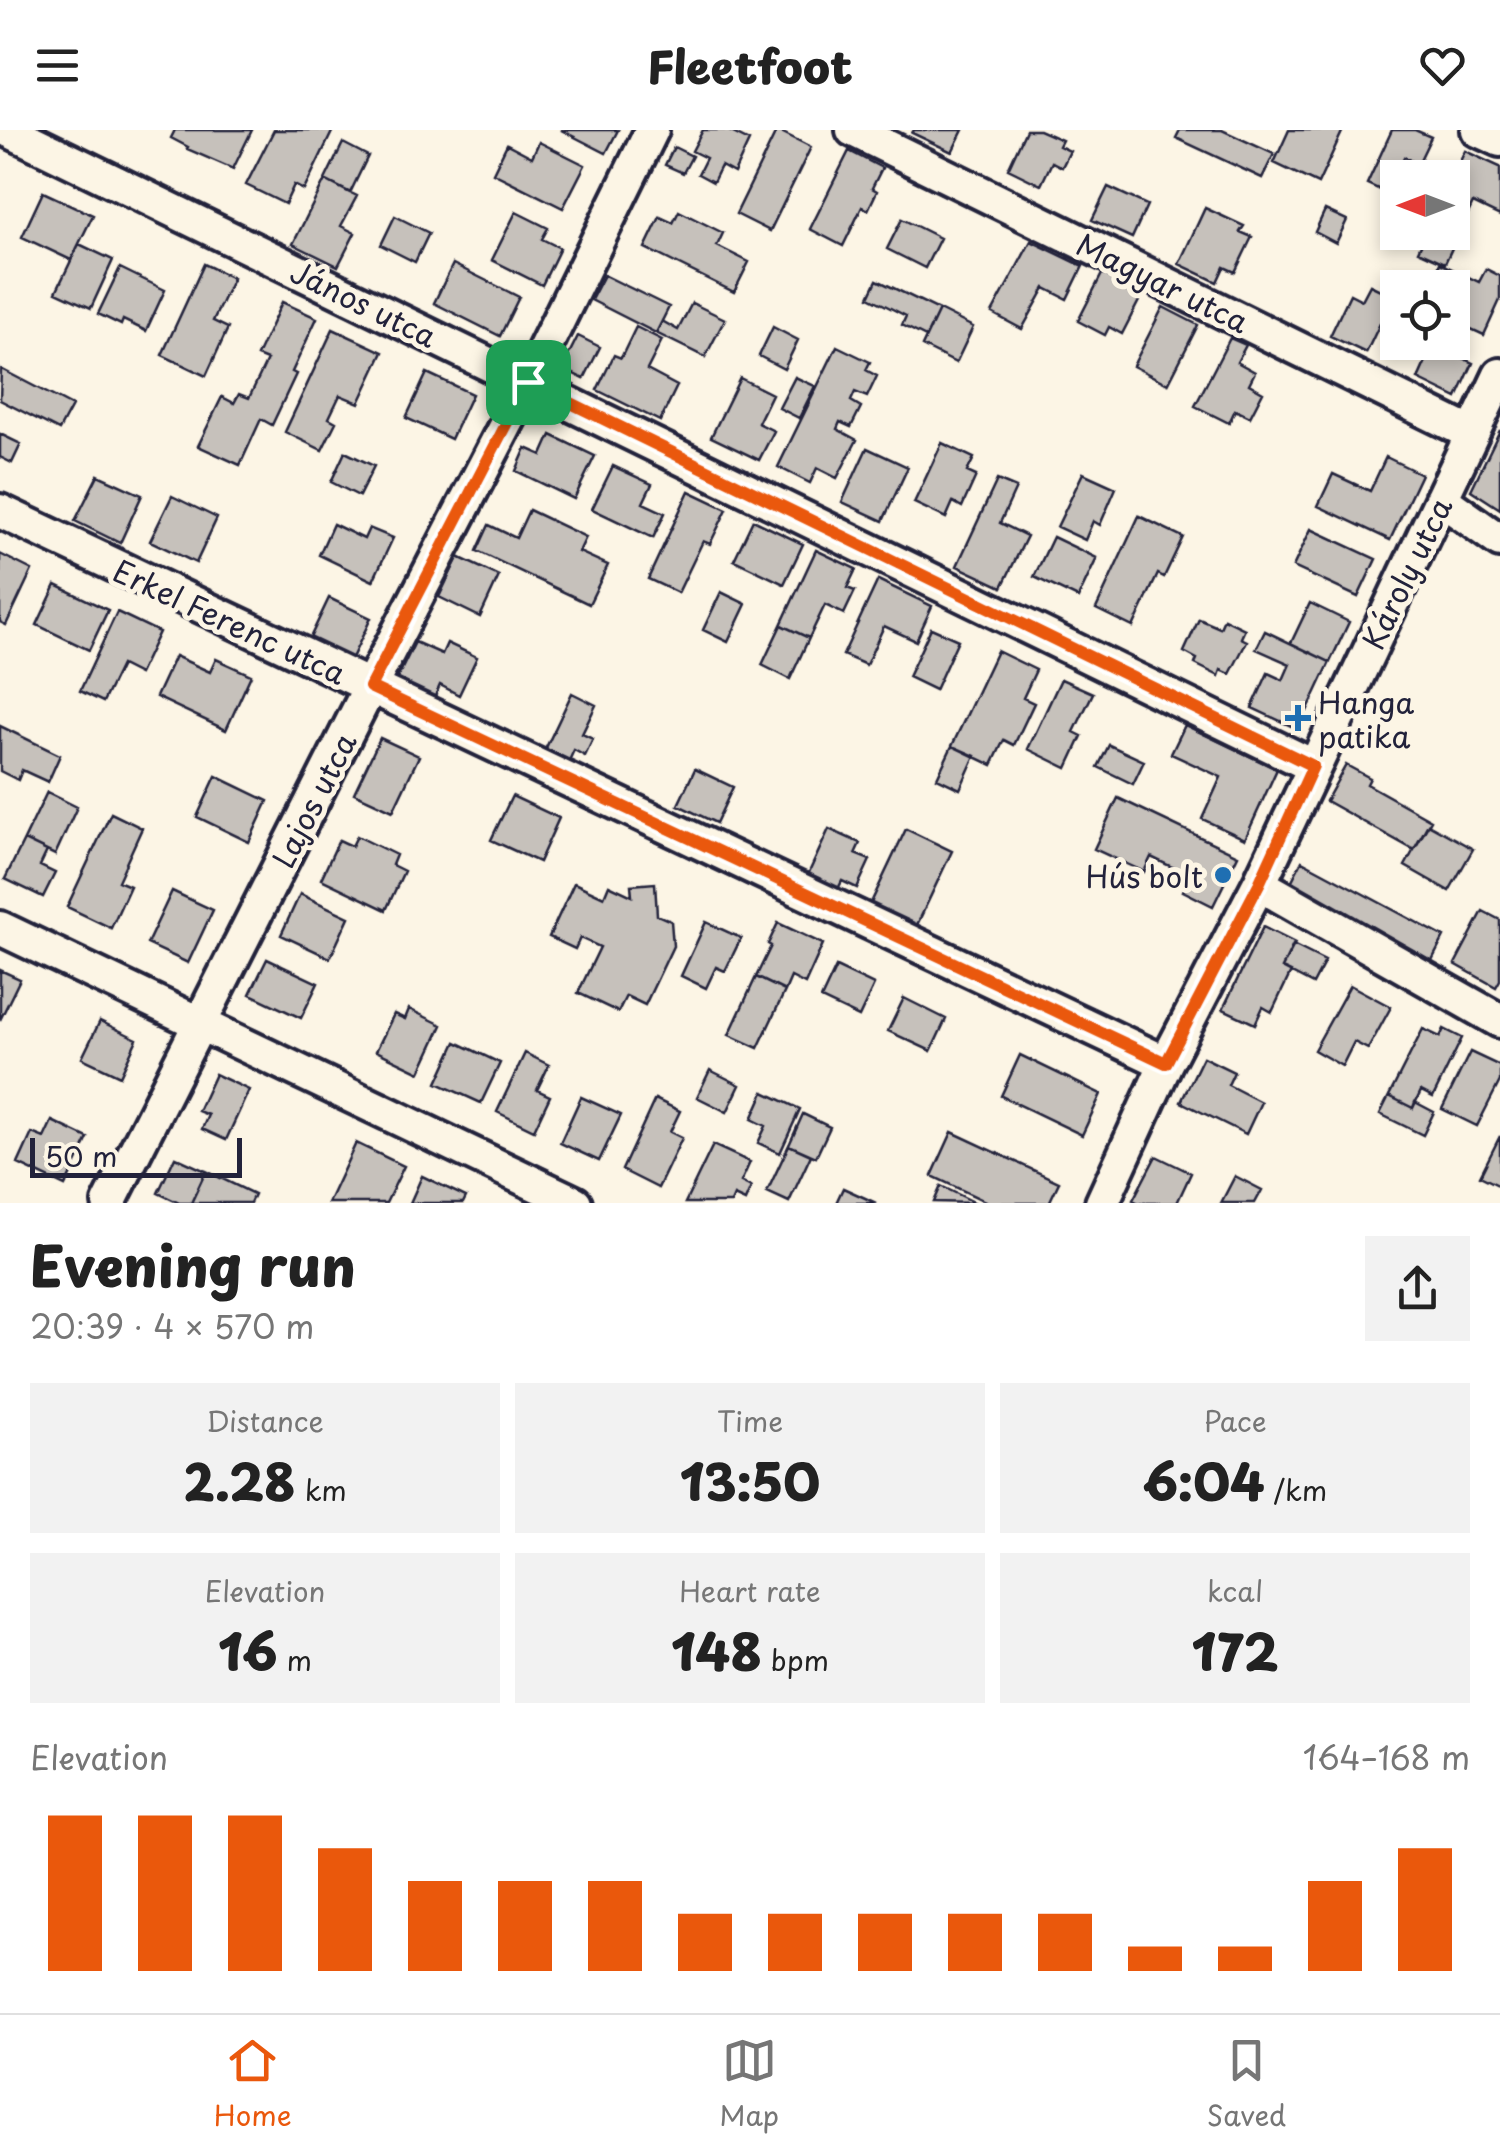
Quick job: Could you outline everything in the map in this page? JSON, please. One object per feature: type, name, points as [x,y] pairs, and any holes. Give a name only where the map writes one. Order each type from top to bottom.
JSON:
[{"type":"street","name":"János utca","points":[[8,130],[1313,766]]},
{"type":"street","name":"Lajos utca","points":[[109,1203],[528,382],[652,130]]},
{"type":"street","name":"Magyar utca","points":[[853,130],[1472,434]]},
{"type":"street","points":[[1478,130],[1500,140]]},
{"type":"street","name":"Károly utca","points":[[1102,1203],[1166,1063],[1259,884],[1500,375]]},
{"type":"street","points":[[1441,499],[1500,541]]},
{"type":"street","name":"Erkel Ferenc utca","points":[[0,512],[1166,1063]]},
{"type":"street","points":[[1259,884],[1500,1021]]},
{"type":"street","points":[[0,928],[575,1203]]},
{"type":"building","points":[[175,130],[252,130],[233,169],[187,149],[171,138]]},
{"type":"building","points":[[274,130],[333,130],[304,190],[294,185],[285,204],[246,185]]},
{"type":"building","points":[[561,130],[618,130],[606,153]]},
{"type":"building","points":[[703,130],[727,130],[749,141],[734,173],[721,166],[713,182],[698,174],[706,158],[692,151]]},
{"type":"building","points":[[777,130],[811,147],[770,231],[736,214]]},
{"type":"building","points":[[963,130],[952,152],[912,133]]},
{"type":"building","points":[[1026,130],[1039,130],[1062,140],[1059,146],[1070,151],[1062,167],[1052,162],[1041,185],[1008,169]]},
{"type":"building","points":[[1180,130],[1222,130],[1274,154],[1262,178],[1176,138]]},
{"type":"building","points":[[1289,130],[1343,130],[1318,184],[1274,163]]},
{"type":"building","points":[[1392,130],[1415,130],[1431,137],[1420,160],[1380,160],[1380,190],[1367,184]]},
{"type":"building","points":[[539,142],[585,165],[563,208],[493,173],[507,144],[532,157]]},
{"type":"building","points":[[343,143],[368,156],[350,193],[325,180]]},
{"type":"building","points":[[674,147],[692,156],[683,173],[665,165]]},
{"type":"building","points":[[849,151],[882,168],[872,188],[877,191],[868,210],[862,207],[843,246],[810,229]]},
{"type":"building","points":[[1465,151],[1500,167],[1500,216],[1473,203],[1470,209],[1470,160],[1461,160]]},
{"type":"building","points":[[325,180],[357,196],[341,226],[355,233],[338,266],[293,244]]},
{"type":"building","points":[[1108,187],[1147,205],[1132,238],[1092,220]]},
{"type":"building","points":[[43,192],[93,215],[71,260],[22,237]]},
{"type":"building","points":[[1205,208],[1244,226],[1240,232],[1252,237],[1235,272],[1224,267],[1217,282],[1179,264]]},
{"type":"building","points":[[1325,210],[1347,220],[1336,243],[1315,232]]},
{"type":"building","points":[[679,211],[723,233],[717,246],[749,262],[734,292],[645,248],[660,217],[673,223]]},
{"type":"building","points":[[516,212],[548,228],[542,239],[560,248],[542,285],[492,260]]},
{"type":"building","points":[[395,216],[429,233],[415,262],[381,245]]},
{"type":"building","points":[[902,219],[940,238],[925,268],[887,249]]},
{"type":"building","points":[[1031,241],[1083,266],[1067,299],[1045,288],[1022,329],[992,313]]},
{"type":"building","points":[[79,244],[113,260],[91,308],[56,292]]},
{"type":"building","points":[[1418,250],[1451,250],[1445,263]]},
{"type":"building","points":[[204,264],[233,278],[213,321],[228,328],[206,376],[162,355]]},
{"type":"building","points":[[453,264],[519,297],[500,336],[434,303]]},
{"type":"building","points":[[120,268],[165,290],[146,331],[98,314]]},
{"type":"building","points":[[1486,269],[1500,276],[1500,300],[1484,335],[1470,329],[1470,278],[1479,282]]},
{"type":"building","points":[[1103,272],[1143,293],[1122,334],[1109,327],[1105,335],[1078,321]]},
{"type":"building","points":[[604,275],[669,307],[656,333],[591,300]]},
{"type":"building","points":[[877,280],[939,310],[926,337],[902,325],[906,316],[869,297]]},
{"type":"building","points":[[1370,285],[1380,290],[1380,323],[1366,353],[1330,336],[1350,294],[1362,300]]},
{"type":"building","points":[[282,302],[317,318],[272,425],[261,419],[240,465],[198,446],[222,397],[234,403],[239,394],[249,398],[267,360],[257,356]]},
{"type":"building","points":[[692,303],[725,319],[705,357],[656,333],[662,321],[678,330]]},
{"type":"building","points":[[1163,307],[1198,325],[1168,384],[1133,366]]},
{"type":"building","points":[[939,310],[973,327],[956,363],[922,346]]},
{"type":"building","points":[[636,327],[662,340],[647,370],[677,386],[660,421],[597,390],[614,355],[621,358]]},
{"type":"building","points":[[773,327],[798,340],[784,369],[759,356]]},
{"type":"building","points":[[333,329],[383,352],[359,403],[340,395],[329,418],[336,422],[322,450],[285,432]]},
{"type":"building","points":[[578,336],[600,347],[584,379],[562,368]]},
{"type":"building","points":[[1230,338],[1246,345],[1237,362],[1255,372],[1249,384],[1263,392],[1250,417],[1235,410],[1229,423],[1195,406]]},
{"type":"building","points":[[837,346],[870,362],[866,370],[877,376],[867,397],[855,392],[851,401],[861,407],[851,427],[840,422],[837,429],[857,440],[837,478],[817,468],[810,483],[778,467]]},
{"type":"building","points":[[1426,360],[1473,363],[1457,398],[1418,379]]},
{"type":"building","points":[[1,369],[72,406],[59,430],[0,400]]},
{"type":"building","points":[[427,373],[472,394],[451,439],[406,418]]},
{"type":"building","points":[[795,377],[815,386],[799,418],[779,408]]},
{"type":"building","points":[[740,378],[772,394],[758,423],[774,431],[759,460],[711,437]]},
{"type":"building","points":[[1500,430],[1500,509],[1471,490]]},
{"type":"building","points":[[0,434],[21,444],[12,463],[0,457]]},
{"type":"building","points":[[551,435],[595,456],[574,499],[516,471],[526,448],[542,455]]},
{"type":"building","points":[[942,443],[974,458],[967,472],[976,476],[962,507],[953,502],[946,518],[914,503]]},
{"type":"building","points":[[867,448],[908,467],[883,521],[842,502]]},
{"type":"building","points":[[345,452],[374,466],[359,496],[331,482]]},
{"type":"building","points":[[1386,457],[1421,474],[1390,540],[1318,506],[1333,474],[1370,491]]},
{"type":"building","points":[[613,466],[652,484],[643,503],[665,513],[653,538],[592,509]]},
{"type":"building","points":[[1083,473],[1116,488],[1100,525],[1093,521],[1085,540],[1057,527]]},
{"type":"building","points":[[98,475],[142,495],[120,543],[75,521]]},
{"type":"building","points":[[997,480],[1016,488],[1000,523],[1027,536],[1002,587],[957,566]]},
{"type":"building","points":[[689,491],[727,509],[710,544],[703,541],[678,593],[648,579]]},
{"type":"building","points":[[172,496],[217,518],[196,563],[150,541]]},
{"type":"building","points":[[529,510],[586,537],[579,552],[608,565],[589,604],[477,551],[489,525],[516,538]]},
{"type":"building","points":[[1139,516],[1183,537],[1164,577],[1158,574],[1133,627],[1096,609]]},
{"type":"building","points":[[753,520],[803,544],[784,584],[734,560]]},
{"type":"building","points":[[333,524],[364,539],[369,528],[393,538],[373,581],[319,555]]},
{"type":"building","points":[[1311,529],[1376,559],[1358,597],[1293,567]]},
{"type":"building","points":[[1053,537],[1097,558],[1078,598],[1034,577]]},
{"type":"building","points":[[816,550],[856,569],[847,588],[855,591],[844,614],[825,605],[809,638],[781,625]]},
{"type":"building","points":[[0,554],[32,570],[6,625],[0,622]]},
{"type":"building","points":[[458,557],[499,576],[480,617],[439,597]]},
{"type":"building","points":[[878,580],[932,606],[916,641],[884,626],[866,665],[843,655]]},
{"type":"building","points":[[56,585],[108,610],[89,650],[37,625]]},
{"type":"building","points":[[721,592],[746,604],[728,642],[703,630]]},
{"type":"building","points":[[329,598],[371,618],[351,660],[309,640]]},
{"type":"building","points":[[1310,603],[1349,622],[1330,662],[1291,643]]},
{"type":"building","points":[[117,612],[159,632],[139,674],[121,665],[103,702],[80,691]]},
{"type":"building","points":[[1199,619],[1220,628],[1224,619],[1245,629],[1241,638],[1247,641],[1230,674],[1221,670],[1219,676],[1195,664],[1197,659],[1184,652]]},
{"type":"building","points":[[781,625],[809,638],[790,679],[762,665]]},
{"type":"building","points":[[931,628],[958,640],[935,690],[908,677]]},
{"type":"building","points":[[1265,631],[1330,662],[1301,724],[1291,726],[1252,708],[1268,673],[1283,680],[1290,664],[1256,649]]},
{"type":"building","points":[[415,642],[442,654],[447,643],[477,657],[459,695],[440,685],[433,701],[395,683]]},
{"type":"building","points":[[997,651],[1036,670],[1023,698],[1034,703],[1014,745],[1004,740],[992,765],[952,746]]},
{"type":"building","points":[[175,656],[210,672],[216,659],[251,675],[226,730],[156,697]]},
{"type":"building","points":[[1061,679],[1093,693],[1074,732],[1082,736],[1067,768],[1028,749]]},
{"type":"building","points":[[572,693],[596,705],[582,734],[593,739],[585,756],[574,750],[567,765],[543,754]]},
{"type":"building","points":[[1185,725],[1277,769],[1245,839],[1202,819],[1221,777],[1171,754]]},
{"type":"building","points":[[0,726],[60,755],[48,782],[22,770],[18,780],[0,771]]},
{"type":"building","points":[[380,738],[419,756],[393,811],[354,793]]},
{"type":"building","points":[[1109,745],[1144,761],[1133,784],[1098,767]]},
{"type":"building","points":[[952,746],[975,756],[960,789],[937,778]]},
{"type":"building","points":[[1346,765],[1370,778],[1367,784],[1431,820],[1414,850],[1326,801]]},
{"type":"building","points":[[695,769],[733,787],[716,823],[678,805]]},
{"type":"building","points":[[216,776],[268,801],[249,842],[197,817]]},
{"type":"building","points":[[47,792],[77,807],[55,855],[24,840]]},
{"type":"building","points":[[512,796],[559,818],[539,862],[491,840]]},
{"type":"building","points":[[1118,798],[1238,855],[1213,906],[1183,891],[1191,876],[1151,857],[1144,872],[1094,849]]},
{"type":"building","points":[[111,813],[142,828],[118,881],[130,886],[111,928],[67,907]]},
{"type":"building","points":[[1428,824],[1473,849],[1449,891],[1405,866]]},
{"type":"building","points":[[829,829],[860,843],[855,854],[870,860],[857,888],[842,881],[836,893],[806,879]]},
{"type":"building","points":[[906,829],[952,851],[916,927],[870,905]]},
{"type":"building","points":[[357,836],[396,855],[392,865],[404,871],[386,910],[321,879],[339,840],[352,846]]},
{"type":"building","points":[[24,840],[47,851],[40,866],[55,873],[43,897],[5,879]]},
{"type":"building","points":[[1302,861],[1444,937],[1429,966],[1287,890]]},
{"type":"building","points":[[574,883],[604,897],[609,885],[632,896],[631,885],[655,883],[657,915],[671,921],[673,946],[645,1005],[626,996],[618,1012],[578,993],[600,947],[580,938],[575,949],[549,937]]},
{"type":"building","points":[[172,891],[213,910],[188,963],[147,944]]},
{"type":"building","points":[[300,894],[349,917],[330,958],[281,935]]},
{"type":"building","points":[[1483,911],[1500,920],[1500,980],[1496,987],[1455,964]]},
{"type":"building","points":[[706,922],[741,938],[725,971],[716,967],[706,988],[681,976]]},
{"type":"building","points":[[778,923],[823,944],[805,984],[791,977],[785,991],[756,977]]},
{"type":"building","points":[[1263,927],[1295,943],[1282,968],[1291,972],[1272,1012],[1263,1007],[1255,1024],[1223,1009]]},
{"type":"building","points":[[1293,945],[1325,961],[1313,984],[1282,968]]},
{"type":"building","points":[[267,959],[318,983],[301,1018],[250,994]]},
{"type":"building","points":[[836,967],[874,985],[859,1017],[821,999]]},
{"type":"building","points":[[0,970],[20,979],[0,1020]]},
{"type":"building","points":[[756,977],[785,991],[758,1048],[729,1035]]},
{"type":"building","points":[[1350,985],[1391,1007],[1368,1049],[1354,1042],[1342,1066],[1314,1050]]},
{"type":"building","points":[[904,998],[946,1019],[931,1051],[888,1031]]},
{"type":"building","points":[[409,1009],[442,1025],[420,1072],[376,1051],[394,1014],[405,1019]]},
{"type":"building","points":[[100,1021],[137,1039],[120,1076],[82,1058]]},
{"type":"building","points":[[1423,1029],[1440,1037],[1444,1029],[1462,1038],[1433,1097],[1421,1091],[1413,1108],[1389,1096]]},
{"type":"building","points":[[456,1042],[500,1063],[481,1103],[437,1083]]},
{"type":"building","points":[[1470,1052],[1500,1066],[1500,1081],[1477,1126],[1442,1109]]},
{"type":"building","points":[[525,1053],[549,1065],[537,1090],[550,1096],[534,1130],[497,1112]]},
{"type":"building","points":[[1020,1055],[1101,1094],[1082,1135],[1001,1096]]},
{"type":"building","points":[[1203,1057],[1234,1072],[1228,1085],[1261,1102],[1246,1134],[1181,1102]]},
{"type":"building","points":[[710,1070],[740,1085],[727,1112],[697,1097]]},
{"type":"building","points":[[215,1074],[249,1090],[226,1140],[202,1129],[208,1115],[198,1111]]},
{"type":"building","points":[[764,1092],[800,1109],[780,1153],[758,1143],[766,1126],[752,1119]]},
{"type":"building","points":[[1389,1096],[1413,1108],[1415,1102],[1434,1112],[1423,1135],[1380,1114]]},
{"type":"building","points":[[581,1097],[621,1115],[599,1161],[560,1143]]},
{"type":"building","points":[[655,1099],[680,1111],[670,1132],[682,1138],[658,1188],[622,1170]]},
{"type":"building","points":[[803,1114],[830,1127],[816,1157],[789,1145]]},
{"type":"building","points":[[52,1121],[88,1138],[65,1186],[18,1164],[32,1133],[44,1138]]},
{"type":"building","points":[[952,1132],[1059,1182],[1049,1203],[989,1203],[932,1176]]},
{"type":"building","points":[[1500,1136],[1500,1186],[1480,1176]]},
{"type":"building","points":[[356,1143],[404,1166],[386,1203],[328,1203]]},
{"type":"building","points":[[713,1145],[750,1162],[741,1182],[751,1187],[745,1201],[734,1196],[731,1203],[685,1203]]},
{"type":"building","points":[[789,1145],[811,1155],[789,1202],[767,1192]]},
{"type":"building","points":[[1156,1156],[1191,1173],[1177,1203],[1133,1200]]},
{"type":"building","points":[[175,1157],[206,1171],[191,1203],[179,1203],[158,1193]]},
{"type":"building","points":[[206,1171],[254,1194],[250,1203],[191,1203]]},
{"type":"building","points":[[422,1176],[466,1197],[463,1203],[410,1203]]},
{"type":"building","points":[[1235,1176],[1262,1190],[1255,1203],[1221,1203]]},
{"type":"building","points":[[941,1186],[976,1203],[934,1202]]},
{"type":"building","points":[[843,1188],[863,1197],[876,1203],[836,1203]]},
{"type":"place","name":"Hanga patika","points":[[1298,718]]},
{"type":"place","name":"Hús bolt","points":[[1223,875]]},
{"type":"route","points":[[528,382],[1313,766],[1259,884],[1166,1063],[370,687],[528,382]]}]
